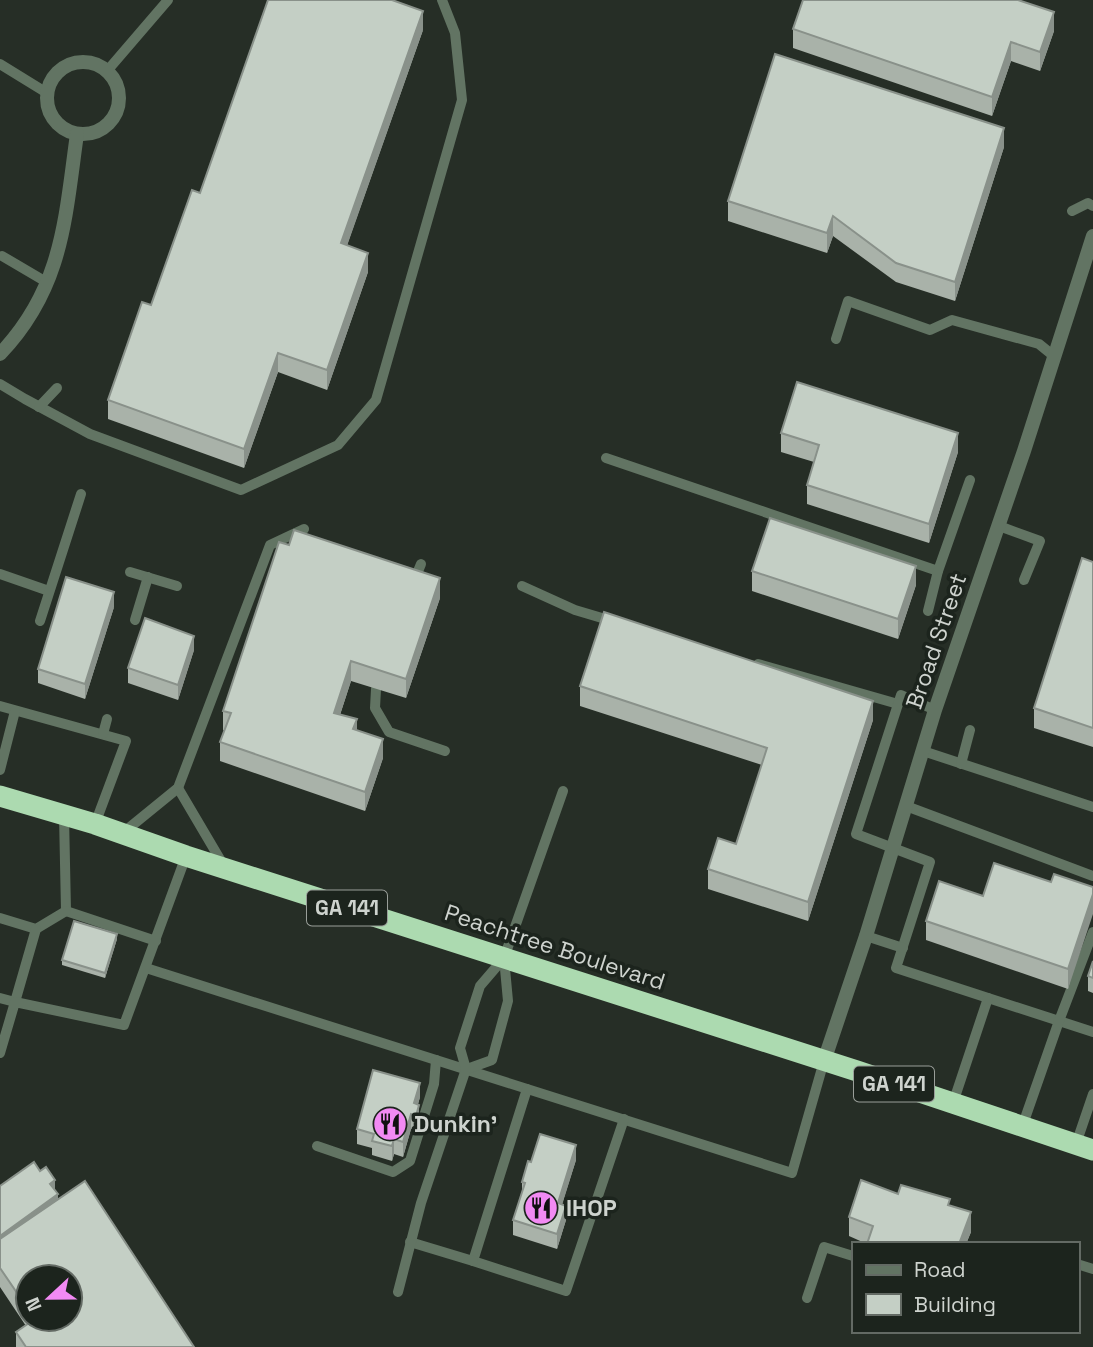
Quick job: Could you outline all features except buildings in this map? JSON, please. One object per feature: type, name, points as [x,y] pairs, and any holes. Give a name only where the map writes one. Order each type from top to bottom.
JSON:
[{"type":"highway","name":"Peachtree Boulevard","points":[[2,803],[95,824],[186,856],[1085,1147]]},
{"type":"street","points":[[91,63],[107,71],[119,89],[118,110],[108,125],[90,134],[77,134],[66,130],[54,120],[47,103],[47,93],[57,73],[72,64],[91,63]]},
{"type":"street","points":[[0,354],[30,318],[58,256],[77,134]]},
{"type":"street","name":"Broad Street","points":[[824,1061],[866,936],[935,710],[999,526],[1093,236]]},
{"type":"lane","points":[[107,71],[168,0]]},
{"type":"lane","points":[[0,384],[90,434],[241,490],[338,445],[376,400],[462,100],[456,33],[442,0]]},
{"type":"lane","points":[[0,64],[47,93]]},
{"type":"lane","points":[[1072,211],[1088,203],[1093,206]]},
{"type":"lane","points":[[1,254],[48,283]]},
{"type":"lane","points":[[836,339],[848,302],[930,330],[952,320],[1039,344],[1055,357]]},
{"type":"lane","points":[[39,407],[57,388]]},
{"type":"lane","points":[[606,458],[939,571]]},
{"type":"lane","points":[[928,611],[970,480]]},
{"type":"lane","points":[[40,621],[80,494]]},
{"type":"lane","points":[[999,526],[1040,541],[1024,580]]},
{"type":"lane","points":[[122,834],[178,788],[270,545],[304,529]]},
{"type":"lane","points":[[411,588],[421,564]]},
{"type":"lane","points":[[130,572],[177,586]]},
{"type":"lane","points":[[0,574],[48,591]]},
{"type":"lane","points":[[135,620],[148,577]]},
{"type":"lane","points":[[522,586],[575,610],[617,622]]},
{"type":"lane","points":[[744,660],[898,704]]},
{"type":"lane","points":[[376,689],[375,708],[389,732],[445,751]]},
{"type":"lane","points":[[935,710],[901,695],[856,834],[930,862],[896,968],[1093,1032]]},
{"type":"lane","points":[[0,706],[126,741],[95,824]]},
{"type":"lane","points":[[0,770],[15,711]]},
{"type":"lane","points":[[103,734],[107,719]]},
{"type":"lane","points":[[961,764],[970,730]]},
{"type":"lane","points":[[923,751],[1093,807]]},
{"type":"lane","points":[[178,788],[226,869]]},
{"type":"lane","points":[[398,1292],[410,1242],[466,1069],[460,1048],[480,986],[504,958],[563,791]]},
{"type":"lane","points":[[906,806],[1093,876]]},
{"type":"lane","points":[[64,815],[66,911]]},
{"type":"lane","points":[[0,998],[124,1025],[186,856]]},
{"type":"lane","points":[[0,1053],[36,929],[66,911],[156,941]]},
{"type":"lane","points":[[0,918],[36,929]]},
{"type":"lane","points":[[1022,1127],[1093,932]]},
{"type":"lane","points":[[866,936],[903,948]]},
{"type":"lane","points":[[466,1069],[492,1060],[508,1001],[504,958]]},
{"type":"lane","points":[[146,968],[792,1173],[824,1061]]},
{"type":"lane","points":[[953,1105],[988,998]]},
{"type":"lane","points":[[317,1146],[393,1172],[410,1161],[434,1084],[436,1060]]},
{"type":"lane","points":[[473,1261],[527,1088]]},
{"type":"lane","points":[[1085,1147],[1093,1094]]},
{"type":"lane","points":[[410,1242],[566,1291],[624,1119]]},
{"type":"lane","points":[[807,1298],[824,1247],[852,1256]]},
{"type":"place","name":"Dunkin'","points":[[390,1124]]},
{"type":"place","name":"IHOP","points":[[541,1208]]}]
